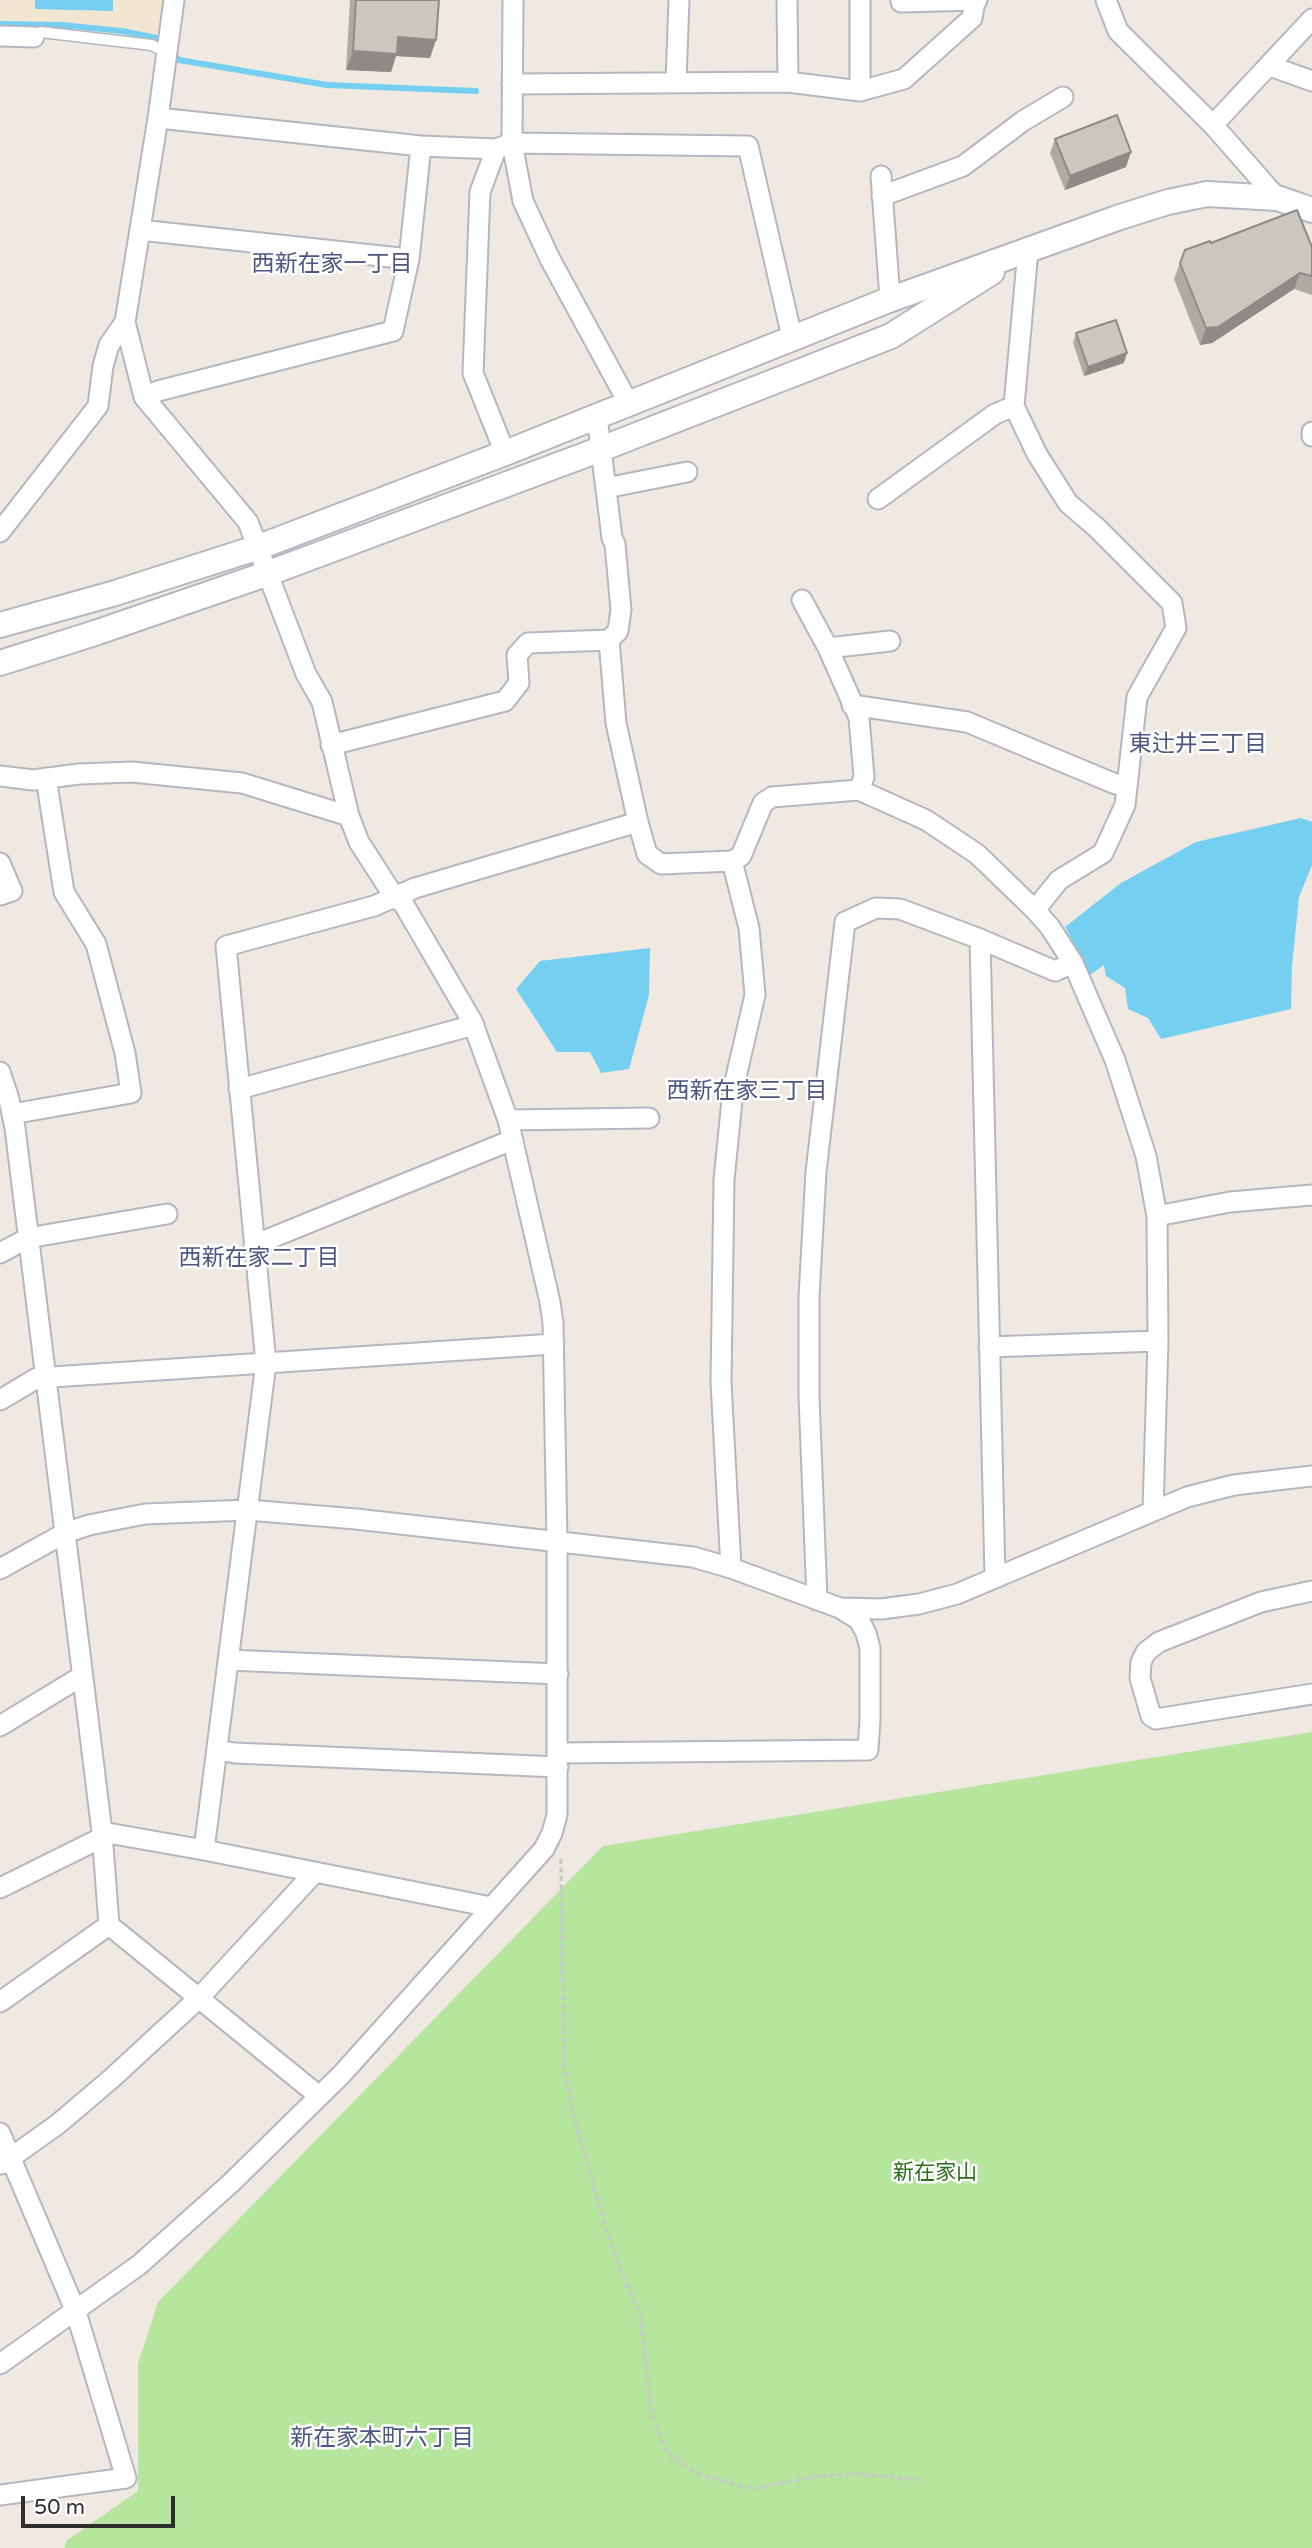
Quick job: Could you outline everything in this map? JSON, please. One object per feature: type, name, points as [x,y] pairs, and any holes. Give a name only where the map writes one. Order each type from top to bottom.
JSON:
[{"type":"street","points":[[174,0],[125,322],[144,397],[248,522],[306,674],[322,702],[337,744],[349,816],[359,842],[405,893]]},
{"type":"street","points":[[505,453],[473,373],[480,192],[504,146],[512,85],[513,0]]},
{"type":"street","points":[[676,81],[680,0]]},
{"type":"street","points":[[787,0],[788,82]]},
{"type":"street","points":[[860,0],[860,91]]},
{"type":"street","points":[[512,85],[676,81],[788,82],[860,91],[904,79],[972,18],[976,1],[901,0]]},
{"type":"street","points":[[1105,0],[1118,31],[1213,125],[1277,198]]},
{"type":"street","points":[[1213,125],[1312,19]]},
{"type":"street","points":[[0,36],[34,37]]},
{"type":"street","points":[[1270,66],[1312,81]]},
{"type":"street","points":[[882,196],[963,166],[1023,121],[1063,97]]},
{"type":"street","points":[[158,118],[421,146],[748,146],[792,337]]},
{"type":"street","points":[[144,397],[158,391],[393,331],[409,259],[421,146]]},
{"type":"street","points":[[504,146],[523,201],[550,259],[629,404]]},
{"type":"street","points":[[881,176],[890,299]]},
{"type":"street","points":[[0,625],[98,598],[259,547],[597,417],[890,299],[1168,202],[1207,194],[1277,198],[1312,210]]},
{"type":"street","points":[[141,229],[409,259]]},
{"type":"street","points":[[1028,250],[1014,406],[1037,454],[1068,503],[1172,603],[1176,628],[1137,697],[1125,805],[1103,853],[1059,880],[1035,910]]},
{"type":"street","points":[[0,663],[269,573],[601,449],[891,336],[1028,250]]},
{"type":"street","points":[[3,523],[95,410],[109,345],[125,322]]},
{"type":"street","points":[[878,499],[995,414],[1014,406]]},
{"type":"street","points":[[337,744],[505,701],[519,683],[517,655],[528,643],[603,639],[618,631],[621,610],[615,544],[612,538],[597,417]]},
{"type":"street","points":[[606,488],[687,472]]},
{"type":"street","points":[[802,600],[828,648],[859,718],[864,777],[859,790]]},
{"type":"street","points":[[603,639],[631,824],[647,854],[661,864],[732,861],[741,856],[763,803],[772,797],[859,790],[926,820],[966,848],[1035,910],[1050,927],[1073,963],[1115,1060],[1146,1156],[1157,1216],[1158,1341],[1153,1511]]},
{"type":"street","points":[[828,648],[890,641]]},
{"type":"street","points":[[852,705],[967,722],[1128,787]]},
{"type":"street","points":[[0,776],[33,780],[132,772],[242,783],[349,816]]},
{"type":"street","points":[[7,1105],[131,1093],[125,1053],[96,944],[64,892],[46,778]]},
{"type":"street","points":[[204,1850],[266,1363],[226,946],[374,906],[405,893],[631,824]]},
{"type":"street","points":[[732,861],[749,928],[755,995],[733,1090],[724,1180],[721,1382],[732,1568]]},
{"type":"street","points":[[0,863],[12,891],[0,895]]},
{"type":"street","points":[[0,2364],[139,2265],[231,2183],[342,2074],[544,1849],[557,1815],[557,1541],[554,1344],[550,1302],[508,1119],[474,1025],[403,904],[405,893]]},
{"type":"street","points":[[817,1600],[808,1396],[809,1297],[816,1172],[845,922],[876,908],[900,909],[1055,971],[1073,963]]},
{"type":"street","points":[[980,939],[995,1576]]},
{"type":"street","points":[[239,1089],[474,1025]]},
{"type":"street","points":[[0,1073],[28,1238],[46,1378],[108,1892],[109,1925],[319,2096]]},
{"type":"street","points":[[508,1119],[649,1118]]},
{"type":"street","points":[[254,1245],[512,1140]]},
{"type":"street","points":[[1157,1216],[1230,1202],[1312,1195]]},
{"type":"street","points":[[0,1253],[28,1238],[167,1214]]},
{"type":"street","points":[[989,1347],[1158,1341]]},
{"type":"street","points":[[0,1400],[37,1378],[554,1344]]},
{"type":"street","points":[[840,1608],[881,1609],[919,1604],[957,1594],[1187,1497],[1234,1485],[1312,1476]]},
{"type":"street","points":[[0,1570],[65,1533],[89,1525],[145,1514],[248,1510],[693,1557],[732,1568],[840,1608],[859,1620],[870,1648],[868,1750],[558,1760],[235,1753],[217,1750]]},
{"type":"street","points":[[1312,1591],[1261,1602],[1158,1642],[1146,1652],[1140,1662],[1140,1678],[1151,1716],[1156,1719],[1312,1694]]},
{"type":"street","points":[[228,1660],[558,1674]]},
{"type":"street","points":[[0,1726],[82,1676]]},
{"type":"street","points":[[0,1888],[101,1835],[204,1850],[491,1907]]},
{"type":"street","points":[[5,2162],[58,2124],[111,2079],[198,1997],[315,1872]]},
{"type":"street","points":[[0,2003],[109,1925]]},
{"type":"street","points":[[0,2133],[5,2162],[76,2312],[126,2478],[0,2495]]},
{"type":"lane","points":[[34,37],[41,32],[152,45],[167,53]]},
{"type":"path","points":[[552,1833],[561,1852],[564,2065],[574,2117],[606,2229],[619,2267],[640,2313],[652,2412],[667,2453],[698,2474],[753,2489],[818,2476],[858,2474],[920,2480]]},
{"type":"shaded area","points":[[1,0],[166,0],[161,36],[0,19]]},
{"type":"green space","name":"新在家山","points":[[1312,1732],[1312,2548],[64,2548],[66,2541],[138,2491],[138,2364],[158,2302],[603,1846]]},
{"type":"water","points":[[35,0],[113,0],[113,11],[35,9]]},
{"type":"water","points":[[1301,818],[1312,822],[1312,865],[1299,897],[1291,1009],[1161,1039],[1148,1018],[1128,1009],[1125,988],[1106,976],[1104,965],[1090,975],[1065,927],[1121,883],[1196,842]]},
{"type":"water","points":[[650,948],[649,995],[629,1069],[601,1073],[590,1052],[557,1052],[516,989],[540,961]]},
{"type":"building","points":[[356,0],[439,0],[436,40],[398,37],[397,54],[353,51]]},
{"type":"building","points":[[1117,115],[1131,152],[1070,176],[1055,139]]},
{"type":"building","points":[[1297,210],[1312,247],[1312,276],[1300,273],[1218,327],[1206,328],[1180,263],[1185,250],[1210,241],[1211,243]]},
{"type":"building","points":[[1116,320],[1127,353],[1088,367],[1076,333]]},
{"type":"waterway","points":[[0,24],[61,25],[122,31],[157,38],[164,45]]},
{"type":"waterway","points":[[171,53],[179,60],[327,85],[476,91]]},
{"type":"district","name":"西新在家一丁目","points":[[332,265]]},
{"type":"district","name":"東辻井三丁目","points":[[1198,745]]},
{"type":"district","name":"西新在家三丁目","points":[[747,1092]]},
{"type":"district","name":"西新在家二丁目","points":[[259,1259]]},
{"type":"district","name":"新在家本町六丁目","points":[[382,2439]]}]
